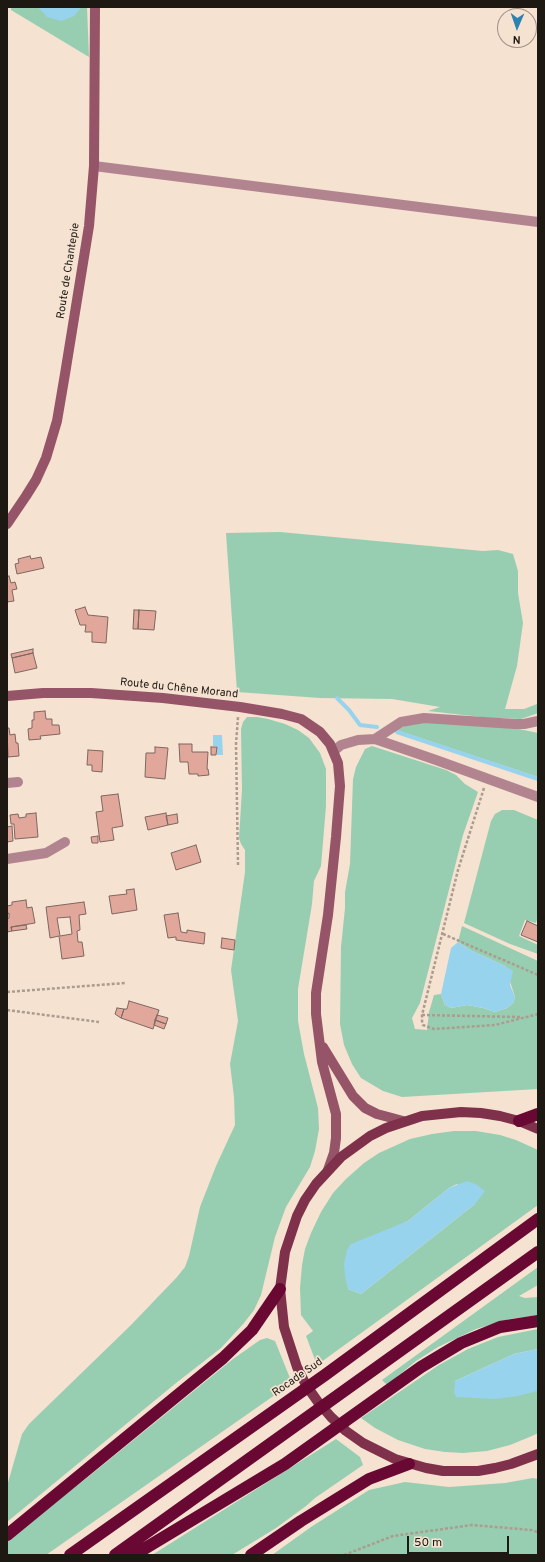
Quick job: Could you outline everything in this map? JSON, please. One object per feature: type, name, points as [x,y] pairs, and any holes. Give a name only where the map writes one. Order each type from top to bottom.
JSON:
[{"type":"highway","points":[[519,1122],[538,1114]]},
{"type":"highway","name":"Rocade Sud","points":[[70,1555],[325,1375],[538,1219]]},
{"type":"highway","points":[[115,1555],[538,1252]]},
{"type":"highway","points":[[7,1535],[223,1358],[252,1330],[280,1289]]},
{"type":"highway","points":[[120,1555],[144,1549],[285,1464],[421,1367],[454,1346],[481,1334],[500,1328],[538,1321]]},
{"type":"highway","points":[[251,1555],[301,1521],[370,1479],[409,1464]]},
{"type":"main road","name":"Route de Chantepie","points":[[7,524],[36,480],[46,458],[57,421],[88,233],[94,166],[95,7]]},
{"type":"main road","name":"Route du Chêne Morand","points":[[7,696],[43,693],[91,693],[163,698],[240,707],[282,714],[301,719],[320,732],[334,751],[340,770],[340,786],[329,899],[316,993],[316,1014],[322,1062],[336,1114],[336,1138],[334,1153],[328,1170]]},
{"type":"main road","name":"Route du Chêne Morand","points":[[319,1040],[352,1096],[365,1108],[377,1114],[404,1121]]},
{"type":"main road","points":[[538,1129],[519,1122],[481,1113],[461,1112],[422,1116],[404,1121],[386,1128],[360,1142],[341,1157],[328,1170],[305,1200],[297,1216],[285,1252],[280,1289],[284,1327],[297,1367],[306,1385],[331,1417],[362,1443],[381,1453],[409,1464],[443,1471],[472,1471],[495,1468],[528,1459],[538,1454]]},
{"type":"main road","points":[[528,1459],[538,1460]]},
{"type":"street","points":[[94,166],[538,222]]},
{"type":"street","points":[[375,739],[401,722],[424,718],[514,724],[524,724],[538,721]]},
{"type":"street","points":[[334,751],[341,745],[358,740],[375,739],[538,797]]},
{"type":"street","points":[[7,783],[18,782]]},
{"type":"street","points":[[7,860],[46,853],[65,842]]},
{"type":"path","points":[[238,865],[236,744],[240,707]]},
{"type":"path","points":[[482,794],[458,870],[422,1014],[422,1021],[424,1025],[434,1029],[495,1026],[538,1014]]},
{"type":"path","points":[[442,934],[538,975]]},
{"type":"path","points":[[7,992],[126,984]]},
{"type":"path","points":[[7,1010],[99,1022]]},
{"type":"path","points":[[422,1014],[522,1018]]},
{"type":"path","points":[[344,1555],[393,1536],[472,1526],[531,1530],[538,1532]]},
{"type":"green space","points":[[11,7],[87,7],[89,57],[11,10]]},
{"type":"green space","points":[[280,532],[483,551],[498,550],[513,554],[518,571],[518,593],[523,623],[517,666],[505,709],[524,709],[537,704],[538,702],[538,713],[521,719],[490,718],[428,711],[440,707],[392,699],[320,698],[237,692],[226,533]]},
{"type":"green space","points":[[247,717],[268,719],[298,730],[309,738],[320,753],[326,769],[326,806],[321,866],[314,881],[312,904],[298,989],[298,1021],[304,1054],[318,1108],[319,1129],[315,1151],[310,1167],[286,1207],[275,1237],[261,1295],[254,1310],[244,1323],[221,1348],[176,1383],[7,1522],[7,1486],[22,1434],[29,1424],[131,1325],[185,1267],[189,1256],[200,1207],[216,1166],[235,1125],[234,1097],[230,1064],[238,1021],[231,970],[245,872],[245,850],[239,838],[242,790],[241,729],[243,722]]},
{"type":"green space","points":[[424,721],[519,729],[538,733],[538,777],[396,730],[411,723]]},
{"type":"green space","points":[[372,746],[446,770],[456,775],[465,784],[478,792],[463,835],[420,1003],[412,1018],[415,1029],[427,1030],[429,1012],[434,995],[441,994],[445,1005],[451,1008],[467,1005],[495,1012],[507,1008],[513,1003],[515,997],[505,966],[470,950],[458,942],[462,926],[538,961],[538,1089],[402,1097],[383,1091],[361,1078],[352,1064],[344,1045],[340,1024],[341,947],[345,892],[350,864],[353,779],[356,767],[365,749]]},
{"type":"green space","points":[[502,810],[514,810],[538,820],[538,915],[536,923],[525,920],[519,936],[538,945],[538,954],[510,944],[464,923],[491,821],[495,814]]},
{"type":"green space","points":[[454,1131],[476,1131],[500,1135],[516,1140],[538,1150],[538,1205],[317,1365],[306,1336],[313,1331],[301,1315],[300,1288],[305,1249],[321,1212],[333,1193],[364,1163],[379,1153],[410,1139]],"holes":[[[457,1184],[475,1204],[361,1294],[348,1289],[399,1225],[408,1221],[449,1188]]]},
{"type":"green space","points":[[538,1267],[538,1285],[519,1296],[525,1298],[538,1297],[538,1315],[510,1319],[476,1329],[438,1347],[416,1361],[387,1385],[382,1380]]},
{"type":"green space","points":[[538,1329],[538,1349],[514,1354],[455,1381],[538,1390],[538,1433],[510,1445],[487,1451],[463,1453],[445,1452],[425,1449],[398,1440],[375,1428],[361,1418],[439,1365],[468,1349],[498,1337]]},
{"type":"green space","points":[[267,1338],[275,1341],[292,1383],[46,1555],[7,1555],[7,1540],[88,1477],[233,1359],[260,1340]]},
{"type":"green space","points":[[336,1439],[360,1457],[363,1465],[315,1498],[276,1528],[232,1555],[152,1555]]},
{"type":"green space","points":[[533,1478],[538,1479],[538,1555],[272,1555],[311,1527],[369,1490],[405,1482],[449,1487],[505,1483]]},
{"type":"water","points":[[38,7],[80,7],[80,9],[74,16],[61,21],[47,17]]},
{"type":"water","points":[[213,735],[222,735],[223,755],[217,755],[217,746],[213,746]]},
{"type":"water","points":[[458,942],[470,950],[513,971],[510,985],[515,997],[513,1003],[507,1008],[495,1012],[467,1005],[451,1008],[445,1005],[441,994],[451,948]]},
{"type":"water","points":[[467,1181],[477,1185],[485,1191],[475,1204],[361,1294],[348,1289],[344,1264],[347,1250],[351,1244],[408,1221],[449,1188]]},
{"type":"water","points":[[538,1349],[537,1391],[518,1396],[495,1399],[456,1397],[454,1392],[455,1381],[514,1354]]},
{"type":"building","points":[[30,556],[31,559],[41,557],[44,568],[17,574],[15,564],[19,563],[18,559]]},
{"type":"building","points":[[9,576],[11,583],[15,582],[17,589],[12,590],[14,601],[7,602],[7,577]]},
{"type":"building","points":[[85,607],[88,615],[108,617],[106,643],[92,642],[92,632],[85,632],[86,625],[80,625],[75,610]]},
{"type":"building","points":[[134,610],[139,610],[138,629],[133,629]]},
{"type":"building","points":[[139,610],[156,611],[154,630],[138,629]]},
{"type":"building","points":[[33,649],[33,653],[12,658],[11,654]]},
{"type":"building","points":[[33,653],[37,668],[15,673],[12,658]]},
{"type":"building","points":[[45,711],[46,719],[52,719],[52,725],[59,725],[60,734],[40,736],[41,739],[29,740],[28,729],[32,728],[34,712]]},
{"type":"building","points":[[7,728],[9,728],[10,735],[15,734],[16,743],[18,743],[19,756],[8,757]]},
{"type":"building","points":[[179,744],[192,744],[192,752],[208,752],[207,769],[209,775],[198,776],[198,774],[189,774],[188,762],[180,762]]},
{"type":"building","points":[[155,747],[168,748],[165,779],[145,777],[146,753],[155,753]]},
{"type":"building","points":[[211,747],[217,747],[216,755],[211,755]]},
{"type":"building","points":[[88,750],[103,751],[102,772],[92,771],[92,765],[87,765]]},
{"type":"building","points":[[118,794],[123,826],[112,828],[114,840],[100,842],[96,812],[103,811],[101,796]]},
{"type":"building","points":[[36,813],[38,837],[15,839],[14,824],[11,824],[10,815],[18,814],[19,818],[26,817],[26,814]]},
{"type":"building","points":[[166,813],[168,825],[148,830],[145,817]]},
{"type":"building","points":[[177,814],[178,823],[168,825],[166,816]]},
{"type":"building","points":[[12,826],[13,841],[7,842],[7,827]]},
{"type":"building","points":[[98,836],[98,843],[92,843],[91,837]]},
{"type":"building","points":[[196,845],[201,862],[176,870],[171,853]]},
{"type":"building","points":[[134,889],[137,910],[112,914],[109,896],[127,894],[126,890]]},
{"type":"building","points":[[26,900],[27,908],[32,907],[35,923],[11,927],[12,931],[7,932],[7,919],[9,918],[9,913],[7,914],[7,906],[12,905],[12,902]]},
{"type":"building","points":[[84,902],[86,914],[79,915],[80,930],[77,931],[78,942],[82,942],[84,956],[62,959],[59,936],[50,938],[46,907]],"holes":[[[70,917],[72,934],[60,936],[57,918]]]},
{"type":"building","points":[[178,913],[181,932],[187,933],[187,930],[205,933],[204,944],[176,940],[176,937],[168,938],[164,915]]},
{"type":"building","points":[[527,921],[538,926],[538,942],[521,935]]},
{"type":"building","points":[[26,925],[27,929],[12,931],[11,927]]},
{"type":"building","points":[[222,938],[235,940],[234,950],[221,948]]},
{"type":"building","points":[[129,1001],[159,1010],[153,1029],[121,1018],[124,1009],[127,1009]]},
{"type":"building","points":[[117,1008],[124,1009],[121,1018],[115,1014]]},
{"type":"building","points":[[157,1015],[168,1018],[166,1024],[155,1020]]},
{"type":"building","points":[[155,1020],[166,1024],[164,1029],[154,1025]]},
{"type":"waterway","points":[[337,698],[349,710],[360,725],[377,727]]},
{"type":"waterway","points":[[397,732],[538,779]]}]
